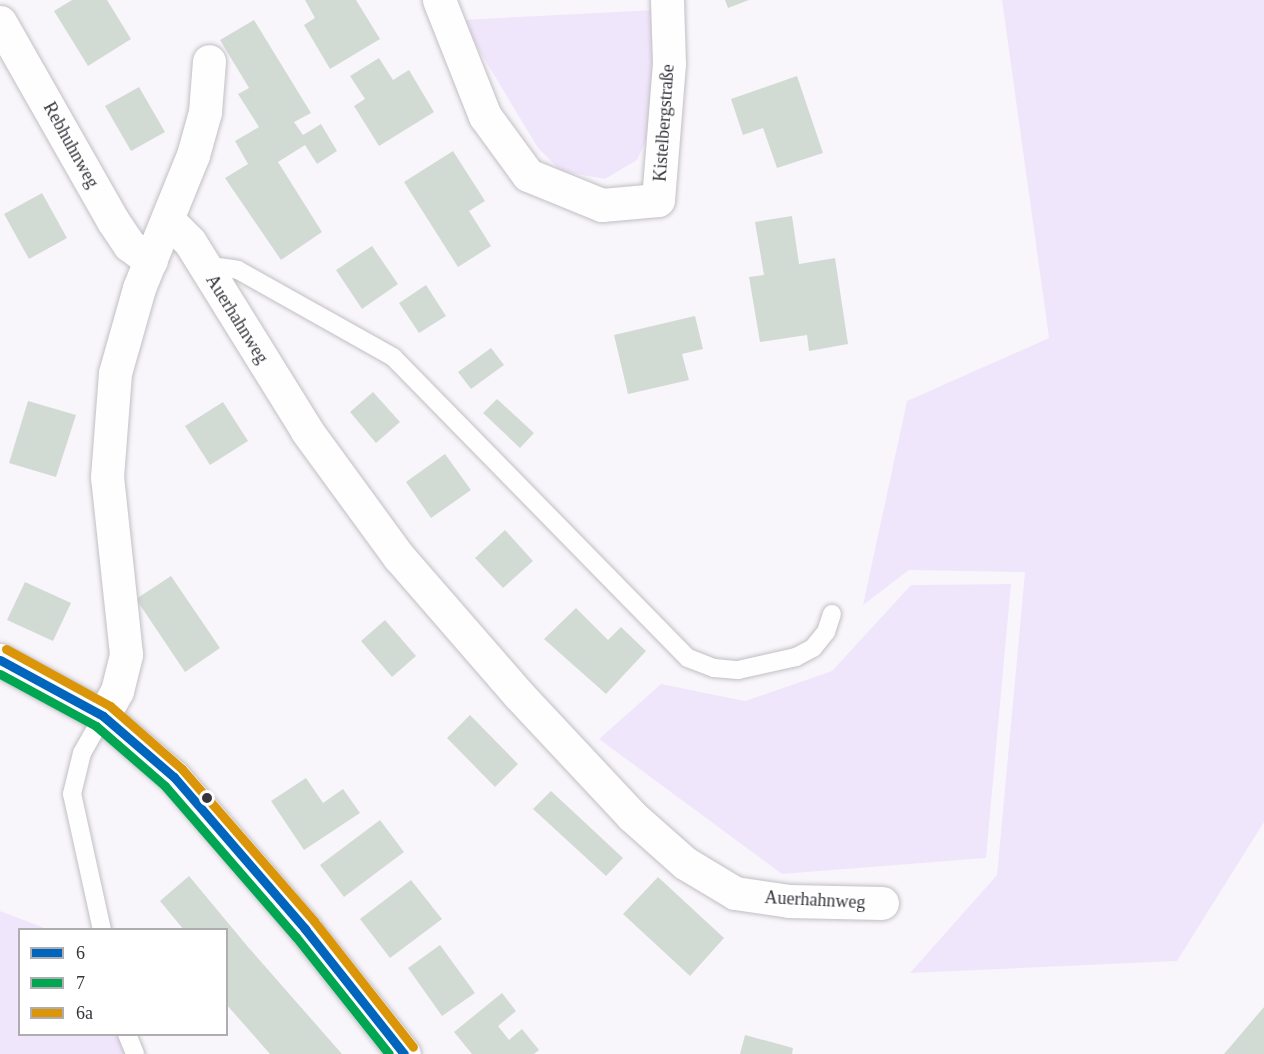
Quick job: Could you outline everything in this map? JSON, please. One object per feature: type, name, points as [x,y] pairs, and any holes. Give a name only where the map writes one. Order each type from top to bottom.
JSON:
[{"type":"street","name":"Kistelbergstraße","points":[[439,0],[485,116],[528,176],[602,206],[658,200],[669,64],[667,0]]},
{"type":"street","name":"Rebhuhnweg","points":[[0,22],[113,221],[129,245],[151,261]]},
{"type":"street","points":[[103,716],[117,691],[126,654],[107,477],[110,406],[122,340],[206,112],[209,61]]},
{"type":"street","name":"Auerhahnweg","points":[[168,220],[190,242],[307,431],[399,557],[518,694],[632,816],[685,863],[735,892],[789,901],[882,903]]},
{"type":"street","points":[[0,660],[103,716],[138,743],[204,808],[404,1054]]},
{"type":"lane","points":[[204,265],[237,270],[393,357],[688,658],[714,668],[738,670],[796,657],[813,648],[826,632],[831,614]]},
{"type":"lane","points":[[102,928],[72,794],[82,753],[103,716]]},
{"type":"lane","points":[[127,1036],[135,1054]]},
{"type":"shaded area","points":[[1002,0],[1264,0],[1264,822],[1177,961],[910,973],[997,875],[1025,572],[909,570],[863,605],[907,401],[1049,338]]},
{"type":"shaded area","points":[[655,10],[654,122],[637,160],[605,179],[561,171],[538,148],[461,20]]},
{"type":"shaded area","points":[[1011,584],[986,858],[782,874],[599,739],[661,684],[745,701],[832,671],[911,585]]},
{"type":"shaded area","points":[[0,911],[44,928],[18,928],[18,1036],[138,1036],[147,1054],[0,1054]]},
{"type":"building","points":[[72,0],[107,0],[131,39],[88,66],[54,11]]},
{"type":"building","points":[[305,0],[356,0],[380,39],[330,69],[304,25],[315,18]]},
{"type":"building","points":[[725,0],[749,0],[728,8]]},
{"type":"building","points":[[254,20],[311,113],[294,122],[303,135],[321,124],[337,151],[317,164],[305,145],[278,162],[322,232],[281,260],[225,178],[248,164],[235,141],[259,127],[238,94],[249,88],[220,40]]},
{"type":"building","points":[[379,58],[393,80],[409,70],[434,112],[379,146],[354,106],[365,99],[350,76]]},
{"type":"building","points":[[797,76],[823,153],[777,168],[763,128],[743,135],[731,99]]},
{"type":"building","points":[[139,87],[165,132],[131,151],[105,106]]},
{"type":"building","points":[[453,151],[485,201],[469,211],[491,246],[458,267],[404,182]]},
{"type":"building","points":[[42,193],[67,238],[29,259],[4,214]]},
{"type":"building","points":[[792,216],[799,264],[835,258],[848,344],[809,351],[807,335],[760,342],[749,277],[764,275],[755,222]]},
{"type":"building","points":[[372,246],[398,284],[362,309],[336,270]]},
{"type":"building","points":[[426,285],[446,316],[419,333],[399,303]]},
{"type":"building","points":[[695,316],[703,349],[682,354],[689,380],[628,394],[614,335]]},
{"type":"building","points":[[491,348],[504,365],[471,389],[458,372]]},
{"type":"building","points":[[373,392],[400,422],[376,443],[350,412]]},
{"type":"building","points":[[497,399],[534,433],[520,448],[483,413]]},
{"type":"building","points":[[28,401],[76,415],[56,477],[9,463]]},
{"type":"building","points":[[223,402],[248,441],[210,465],[185,426]]},
{"type":"building","points":[[445,454],[471,490],[431,518],[406,482]]},
{"type":"building","points":[[505,530],[533,561],[503,588],[475,558]]},
{"type":"building","points":[[171,576],[220,648],[185,672],[136,599]]},
{"type":"building","points":[[25,582],[71,603],[53,641],[7,620]]},
{"type":"building","points":[[576,608],[608,640],[621,627],[646,651],[606,694],[544,639]]},
{"type":"building","points":[[385,620],[416,656],[392,677],[361,641]]},
{"type":"building","points":[[470,715],[518,764],[495,787],[447,738]]},
{"type":"building","points":[[306,778],[323,803],[343,789],[360,813],[304,850],[271,801]]},
{"type":"building","points":[[551,791],[623,858],[606,876],[533,809]]},
{"type":"building","points":[[380,820],[404,852],[344,897],[320,865]]},
{"type":"building","points":[[189,876],[342,1054],[270,1054],[228,1006],[228,928],[182,928],[160,901]]},
{"type":"building","points":[[658,877],[724,938],[690,976],[623,914]]},
{"type":"building","points":[[411,880],[442,919],[390,958],[360,919]]},
{"type":"building","points":[[440,945],[475,993],[442,1016],[408,968]]},
{"type":"building","points":[[502,993],[516,1011],[498,1026],[509,1040],[522,1029],[539,1050],[534,1054],[472,1054],[454,1032]]},
{"type":"building","points":[[1264,1007],[1264,1054],[1224,1054]]},
{"type":"building","points":[[745,1035],[793,1048],[792,1054],[740,1054]]},
{"type":"transit line","name":"6a","points":[[6,649],[110,706],[182,769],[314,921],[413,1047]]},
{"type":"transit line","name":"6","points":[[0,660],[103,716],[174,777],[305,929],[404,1054]]},
{"type":"transit line","name":"7","points":[[0,674],[96,726],[165,786],[296,937],[389,1054]]}]
